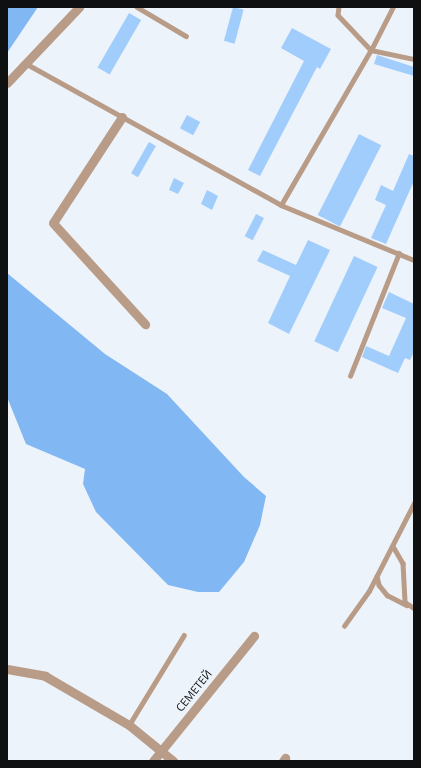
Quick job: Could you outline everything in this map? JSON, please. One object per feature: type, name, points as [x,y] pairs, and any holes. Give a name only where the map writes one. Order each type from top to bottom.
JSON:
[{"type":"street","points":[[7,83],[79,7]]},
{"type":"street","points":[[122,117],[53,223],[144,324]]},
{"type":"street","name":"СЕМЕТЕЙ","points":[[153,761],[254,636]]},
{"type":"street","points":[[7,668],[45,676],[129,726],[173,761]]},
{"type":"lane","points":[[137,7],[186,36]]},
{"type":"lane","points":[[338,7],[338,15],[371,50],[414,59]]},
{"type":"lane","points":[[281,205],[371,50],[393,7]]},
{"type":"lane","points":[[26,64],[281,205],[414,260]]},
{"type":"lane","points":[[350,376],[399,253]]},
{"type":"lane","points":[[344,626],[377,576],[414,503]]},
{"type":"lane","points":[[393,546],[404,562],[404,598],[412,607]]},
{"type":"lane","points":[[377,576],[379,585],[387,595],[412,607]]},
{"type":"lane","points":[[129,726],[184,635]]},
{"type":"water","points":[[7,7],[38,7],[7,53]]},
{"type":"water","points":[[7,273],[105,354],[167,394],[244,477],[266,496],[260,525],[244,562],[219,592],[198,592],[168,585],[96,512],[83,484],[85,469],[26,444],[7,397]]},
{"type":"building","points":[[233,7],[244,10],[235,44],[224,41]]},
{"type":"building","points":[[129,13],[141,20],[110,75],[98,68]]},
{"type":"building","points":[[292,28],[331,49],[320,69],[317,67],[260,176],[248,170],[304,61],[281,48]]},
{"type":"building","points":[[377,55],[414,67],[414,76],[374,64]]},
{"type":"building","points":[[187,115],[200,122],[193,135],[180,128]]},
{"type":"building","points":[[359,134],[381,145],[340,226],[318,215]]},
{"type":"building","points":[[149,142],[156,146],[138,177],[131,173]]},
{"type":"building","points":[[409,154],[414,156],[414,181],[386,244],[371,238],[386,205],[375,200],[381,185],[393,191]]},
{"type":"building","points":[[174,178],[184,183],[178,194],[169,190]]},
{"type":"building","points":[[207,190],[218,196],[212,210],[201,204]]},
{"type":"building","points":[[256,214],[264,218],[253,240],[245,236]]},
{"type":"building","points":[[308,240],[330,250],[289,334],[268,323],[290,276],[257,261],[263,250],[296,265]]},
{"type":"building","points":[[354,256],[378,267],[338,352],[314,341]]},
{"type":"building","points":[[389,292],[414,304],[414,352],[410,360],[405,358],[398,373],[362,357],[366,346],[389,356],[406,318],[382,308]]}]
